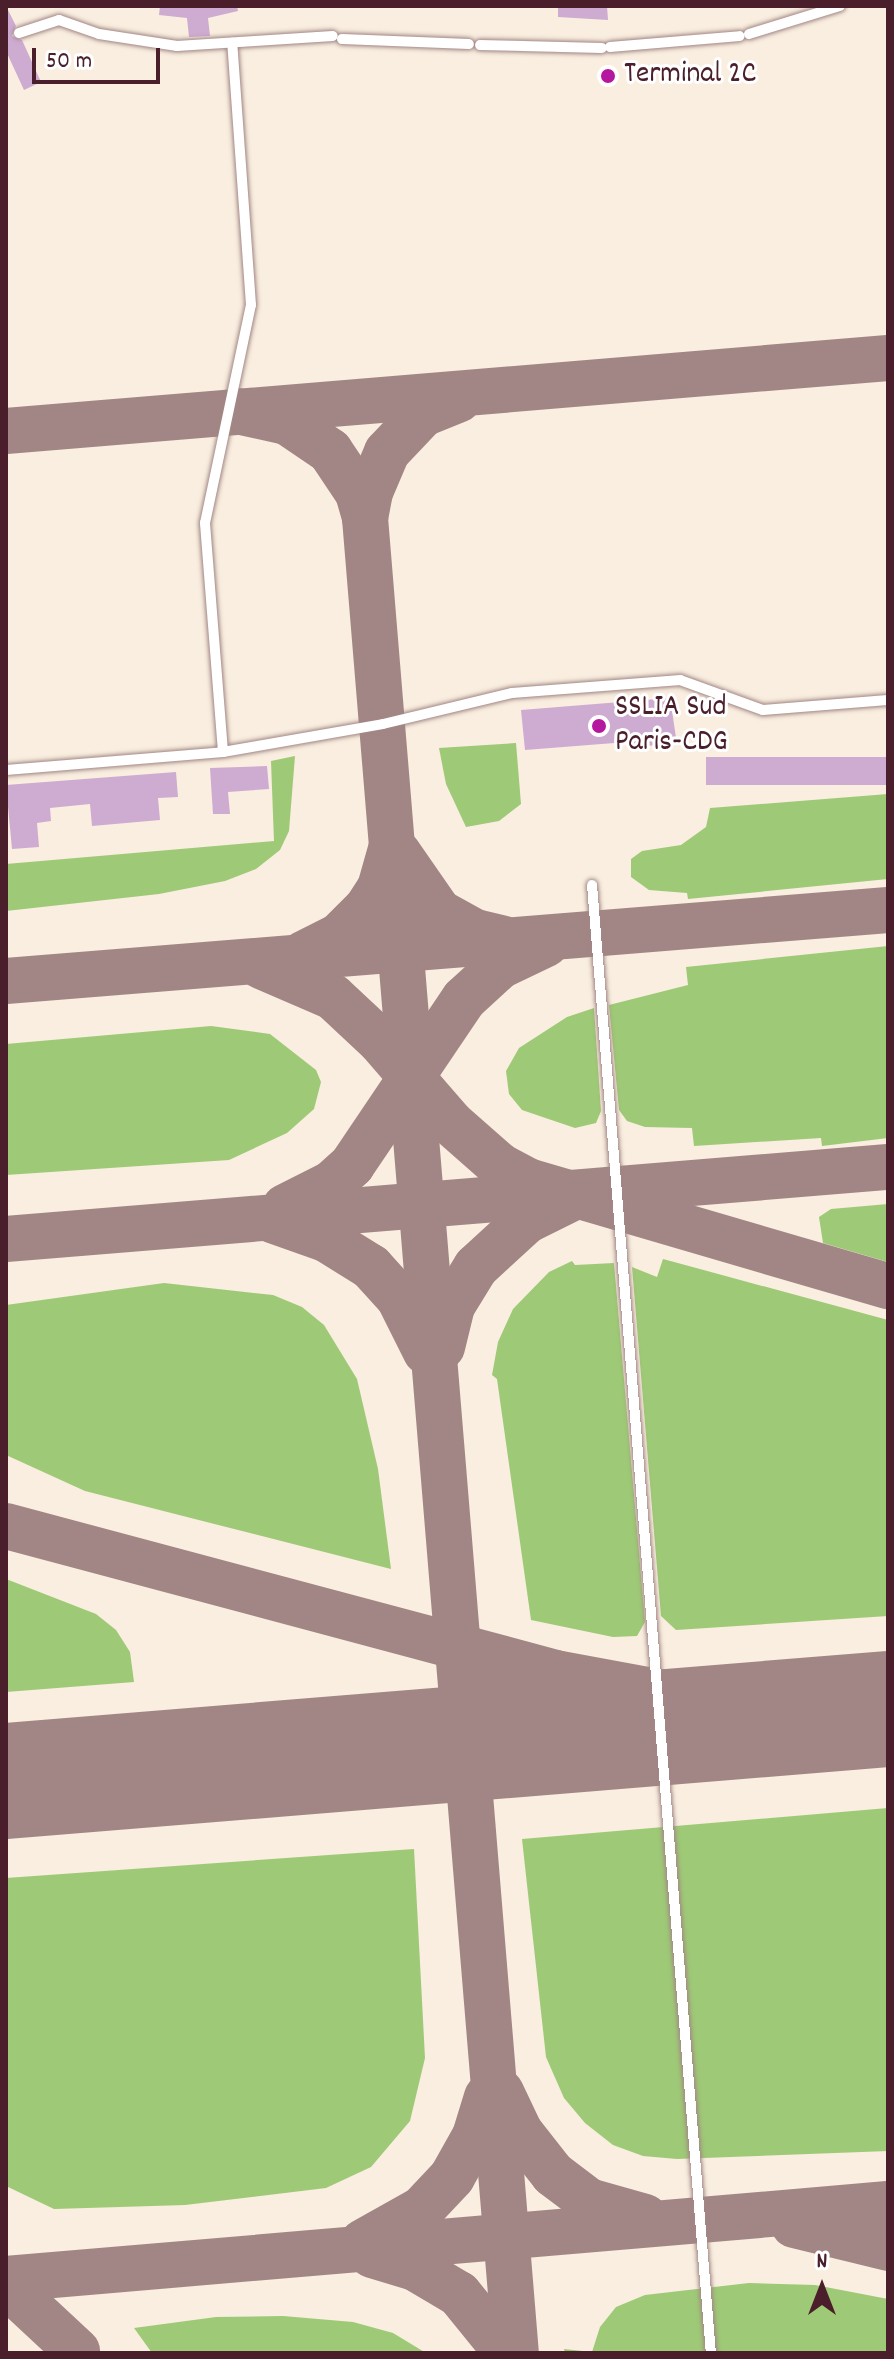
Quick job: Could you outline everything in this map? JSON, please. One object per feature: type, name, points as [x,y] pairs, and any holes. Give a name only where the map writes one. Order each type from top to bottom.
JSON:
[{"type":"lane","points":[[19,33],[59,20],[99,34],[177,46],[338,38],[606,47],[744,35],[840,6]]},
{"type":"lane","points":[[223,752],[205,523],[251,305],[232,43]]},
{"type":"lane","points":[[6,770],[223,752],[383,724],[512,693],[680,680],[763,710],[888,700]]},
{"type":"lane","points":[[592,885],[711,2353]]},
{"type":"green space","points":[[516,743],[521,804],[499,821],[466,827],[446,784],[439,748]]},
{"type":"green space","points":[[295,756],[289,831],[280,850],[256,869],[225,881],[159,894],[6,911],[6,864],[274,841],[271,761]]},
{"type":"green space","points":[[888,794],[888,879],[688,899],[687,893],[649,890],[631,877],[631,859],[642,851],[681,845],[706,827],[710,808]]},
{"type":"green space","points":[[888,946],[888,1138],[822,1146],[821,1138],[694,1146],[692,1128],[645,1127],[627,1121],[619,1110],[609,1005],[688,985],[686,967]]},
{"type":"green space","points":[[594,1008],[601,1111],[596,1123],[575,1128],[522,1110],[509,1094],[506,1071],[519,1048],[567,1017]]},
{"type":"green space","points":[[211,1026],[270,1034],[316,1070],[321,1082],[314,1109],[287,1133],[229,1160],[6,1175],[6,1044]]},
{"type":"green space","points":[[888,1204],[888,1262],[823,1243],[819,1217],[831,1209]]},
{"type":"green space","points":[[663,1259],[888,1320],[888,1616],[676,1630],[661,1616],[632,1267],[657,1277]]},
{"type":"green space","points":[[572,1261],[575,1265],[614,1263],[645,1622],[637,1636],[613,1637],[531,1620],[497,1379],[492,1375],[498,1342],[513,1309],[549,1272]]},
{"type":"green space","points":[[164,1283],[273,1295],[302,1307],[324,1325],[357,1379],[378,1469],[391,1569],[85,1491],[6,1455],[6,1305]]},
{"type":"green space","points":[[6,1579],[96,1614],[116,1630],[130,1652],[134,1682],[6,1692]]},
{"type":"green space","points":[[888,1808],[888,2151],[677,2159],[643,2156],[613,2145],[585,2123],[564,2098],[546,2057],[522,1839]]},
{"type":"green space","points":[[414,1849],[425,2058],[410,2121],[371,2167],[326,2188],[185,2205],[54,2209],[6,2186],[6,1878]]},
{"type":"green space","points":[[749,2283],[815,2285],[888,2299],[888,2353],[565,2353],[564,2349],[592,2352],[600,2327],[616,2307],[645,2295]]},
{"type":"green space","points":[[283,2316],[353,2322],[393,2333],[426,2353],[152,2353],[134,2328],[216,2317]]},
{"type":"building","points":[[6,6],[16,26],[12,36],[22,40],[41,82],[24,90],[6,51]]},
{"type":"building","points":[[160,6],[237,6],[238,11],[208,18],[210,36],[189,37],[187,18],[159,15]]},
{"type":"building","points":[[558,6],[607,6],[608,20],[558,17]]},
{"type":"building","name":"SSLIA Sud Paris-CDG","points":[[670,698],[677,744],[628,747],[627,742],[525,750],[521,710]]},
{"type":"building","points":[[706,757],[888,757],[888,785],[706,785]]},
{"type":"building","points":[[267,766],[269,789],[228,792],[230,814],[213,814],[210,768]]},
{"type":"building","points":[[176,772],[178,797],[158,798],[160,820],[92,826],[90,804],[50,808],[51,821],[37,823],[39,847],[12,849],[6,785]]},
{"type":"taxiway","points":[[6,431],[888,358]]},
{"type":"taxiway","points":[[365,518],[370,492],[387,452],[423,414],[458,400]]},
{"type":"taxiway","points":[[237,411],[287,422],[330,451],[358,493],[365,518],[516,2353]]},
{"type":"taxiway","points":[[303,954],[339,936],[367,908],[380,888],[391,849]]},
{"type":"taxiway","points":[[398,853],[439,912],[475,932],[501,938]]},
{"type":"taxiway","points":[[6,981],[888,910]]},
{"type":"taxiway","points":[[285,1207],[331,1184],[352,1165],[464,999],[500,966],[546,944]]},
{"type":"taxiway","points":[[261,966],[333,997],[380,1041],[451,1123],[500,1166],[528,1181],[888,1286]]},
{"type":"taxiway","points":[[6,1239],[888,1167]]},
{"type":"taxiway","points":[[442,1347],[452,1306],[476,1267],[526,1221],[570,1199]]},
{"type":"taxiway","points":[[272,1220],[326,1239],[371,1267],[399,1298],[426,1352]]},
{"type":"taxiway","points":[[6,1526],[556,1673],[686,1697],[888,1708]]},
{"type":"taxiway","points":[[463,1645],[476,1676],[515,1713],[553,1730],[601,1733]]},
{"type":"taxiway","points":[[501,2092],[520,2132],[553,2174],[589,2201],[645,2217]]},
{"type":"taxiway","points":[[363,2242],[422,2209],[452,2177],[475,2136],[487,2097]]},
{"type":"taxiway","points":[[6,2279],[888,2204]]},
{"type":"taxiway","points":[[794,2225],[888,2248]]},
{"type":"taxiway","points":[[372,2255],[415,2268],[459,2294],[507,2353]]},
{"type":"taxiway","points":[[6,2285],[77,2351]]},
{"type":"runway","points":[[6,1781],[888,1709]]},
{"type":"place","name":"Terminal 2C","points":[[608,76]]},
{"type":"place","name":"SSLIA Sud Paris-CDG","points":[[599,726]]}]
